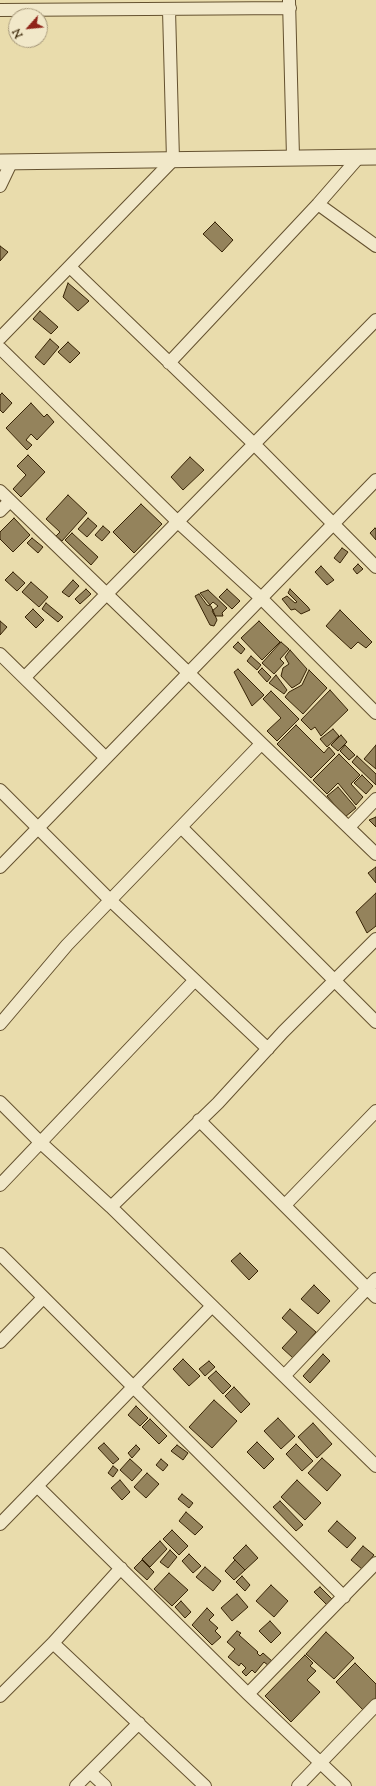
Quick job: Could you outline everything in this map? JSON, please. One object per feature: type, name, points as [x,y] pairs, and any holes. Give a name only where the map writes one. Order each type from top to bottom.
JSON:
[{"type":"street","points":[[0,10],[35,5],[169,10],[290,4],[293,157]]},
{"type":"street","points":[[0,338],[173,160],[169,10]]},
{"type":"street","points":[[169,363],[318,204],[359,157]]},
{"type":"street","points":[[0,186],[6,162],[376,157]]},
{"type":"street","points":[[318,204],[376,246]]},
{"type":"street","points":[[70,267],[253,443],[376,567]]},
{"type":"street","points":[[25,677],[108,594],[253,443],[376,320]]},
{"type":"street","points":[[0,348],[178,522],[261,598],[376,713]]},
{"type":"street","points":[[0,867],[376,480]]},
{"type":"street","points":[[0,491],[376,854]]},
{"type":"street","points":[[0,511],[10,501]]},
{"type":"street","points":[[0,654],[106,758]]},
{"type":"street","points":[[0,1024],[68,945],[261,744]]},
{"type":"street","points":[[0,790],[110,900],[194,981],[268,1048]]},
{"type":"street","points":[[349,827],[376,799]]},
{"type":"street","points":[[181,827],[376,1022]]},
{"type":"street","points":[[111,1207],[234,1086],[268,1048],[376,939]]},
{"type":"street","points":[[0,1185],[194,981]]},
{"type":"street","points":[[0,1102],[40,1142],[111,1207],[285,1375],[376,1466]]},
{"type":"street","points":[[285,1205],[376,1111]]},
{"type":"street","points":[[199,1120],[376,1297]]},
{"type":"street","points":[[0,1254],[344,1596]]},
{"type":"street","points":[[285,1375],[376,1279]]},
{"type":"street","points":[[0,1342],[44,1298]]},
{"type":"street","points":[[0,1524],[132,1386],[212,1306]]},
{"type":"street","points":[[37,1486],[248,1694],[345,1786]]},
{"type":"street","points":[[248,1694],[376,1563]]},
{"type":"street","points":[[0,1696],[53,1643],[121,1568]]},
{"type":"street","points":[[53,1643],[205,1786]]},
{"type":"street","points":[[298,1786],[376,1705]]},
{"type":"street","points":[[76,1786],[139,1723]]},
{"type":"street","points":[[90,1772],[105,1786]]},
{"type":"building","points":[[215,222],[233,240],[222,252],[203,234]]},
{"type":"building","points":[[0,246],[8,252],[0,261]]},
{"type":"building","points":[[68,283],[89,301],[78,311],[63,297]]},
{"type":"building","points":[[40,311],[58,327],[51,334],[33,319]]},
{"type":"building","points":[[50,339],[59,347],[44,365],[35,357]]},
{"type":"building","points":[[68,342],[80,353],[70,363],[58,352]]},
{"type":"building","points":[[2,393],[12,403],[3,413],[0,410],[0,395]]},
{"type":"building","points":[[31,403],[44,417],[47,414],[54,422],[37,440],[31,434],[26,440],[32,445],[27,450],[6,428]]},
{"type":"building","points":[[28,455],[45,472],[21,497],[13,489],[26,475],[17,466]]},
{"type":"building","points":[[190,457],[204,470],[183,490],[171,477]]},
{"type":"building","points":[[68,495],[87,513],[62,541],[56,536],[60,532],[46,519]]},
{"type":"building","points":[[141,504],[162,524],[134,553],[113,532]]},
{"type":"building","points":[[14,518],[30,535],[13,552],[0,539],[0,532]]},
{"type":"building","points":[[88,518],[97,526],[87,537],[78,529]]},
{"type":"building","points":[[103,526],[110,532],[102,541],[95,535]]},
{"type":"building","points":[[375,528],[376,529],[376,540],[370,533]]},
{"type":"building","points":[[72,533],[98,557],[91,565],[65,540]]},
{"type":"building","points":[[32,538],[43,547],[38,553],[27,543]]},
{"type":"building","points":[[342,548],[348,552],[340,563],[334,558]]},
{"type":"building","points":[[358,564],[363,569],[357,574],[353,569]]},
{"type":"building","points":[[321,566],[334,580],[327,585],[315,572]]},
{"type":"building","points":[[13,572],[25,583],[17,591],[5,580]]},
{"type":"building","points":[[73,580],[79,586],[69,597],[62,592]]},
{"type":"building","points":[[31,582],[48,597],[39,607],[22,592]]},
{"type":"building","points":[[86,589],[91,594],[80,604],[75,599]]},
{"type":"building","points":[[227,589],[240,601],[232,609],[219,597]]},
{"type":"building","points":[[290,589],[310,610],[301,614],[295,609],[291,610],[282,599],[287,596],[295,603],[297,602],[288,593]]},
{"type":"building","points":[[208,590],[227,608],[222,613],[223,616],[215,616],[212,611],[218,606],[213,602],[210,605],[200,593]]},
{"type":"building","points":[[199,594],[207,605],[211,606],[217,620],[214,626],[210,625],[195,596]]},
{"type":"building","points":[[46,603],[63,617],[58,622],[42,609]]},
{"type":"building","points":[[33,609],[44,620],[36,628],[25,617]]},
{"type":"building","points":[[340,610],[372,642],[366,648],[358,642],[351,649],[326,626]]},
{"type":"building","points":[[0,621],[7,627],[0,635]]},
{"type":"building","points":[[259,621],[280,642],[262,660],[241,638]]},
{"type":"building","points":[[238,642],[245,649],[241,654],[233,647]]},
{"type":"building","points":[[281,642],[289,649],[280,659],[284,663],[274,674],[262,663]]},
{"type":"building","points":[[290,650],[307,669],[300,683],[292,688],[281,676],[283,668],[289,664],[285,657]]},
{"type":"building","points":[[251,656],[261,665],[257,670],[247,661]]},
{"type":"building","points":[[262,668],[271,677],[267,682],[258,672]]},
{"type":"building","points":[[238,669],[264,695],[252,706],[234,672]]},
{"type":"building","points":[[309,670],[327,688],[303,714],[285,697],[289,692],[302,685]]},
{"type":"building","points":[[276,675],[287,690],[284,694],[269,683]]},
{"type":"building","points":[[330,690],[348,710],[321,736],[315,727],[311,730],[301,720]]},
{"type":"building","points":[[271,691],[299,719],[277,741],[267,731],[281,718],[263,699]]},
{"type":"building","points":[[296,725],[324,753],[329,747],[335,754],[311,778],[277,744]]},
{"type":"building","points":[[333,729],[339,736],[327,747],[320,739]]},
{"type":"building","points":[[341,735],[347,742],[338,751],[331,745]]},
{"type":"building","points":[[345,745],[355,755],[349,760],[340,751]]},
{"type":"building","points":[[376,745],[376,769],[364,759]]},
{"type":"building","points":[[339,754],[360,775],[351,784],[363,797],[356,805],[338,783],[327,794],[313,780]]},
{"type":"building","points":[[357,756],[376,774],[376,785],[352,762]]},
{"type":"building","points":[[362,775],[373,786],[366,794],[354,783]]},
{"type":"building","points":[[338,787],[356,808],[345,817],[327,796]]},
{"type":"building","points":[[376,817],[376,827],[369,820]]},
{"type":"building","points":[[376,867],[376,883],[368,873]]},
{"type":"building","points":[[376,893],[376,926],[367,933],[356,912]]},
{"type":"building","points":[[240,1253],[258,1271],[249,1280],[231,1261]]},
{"type":"building","points":[[314,1285],[330,1301],[318,1314],[301,1299]]},
{"type":"building","points":[[290,1309],[316,1332],[293,1358],[282,1348],[297,1332],[282,1318]]},
{"type":"building","points":[[323,1354],[330,1361],[310,1383],[303,1376]]},
{"type":"building","points":[[183,1359],[200,1376],[189,1386],[173,1369]]},
{"type":"building","points":[[209,1361],[215,1367],[205,1376],[199,1369]]},
{"type":"building","points":[[216,1371],[231,1386],[223,1394],[208,1378]]},
{"type":"building","points":[[234,1387],[250,1404],[241,1413],[225,1396]]},
{"type":"building","points":[[214,1400],[237,1421],[212,1448],[189,1427]]},
{"type":"building","points":[[136,1406],[148,1418],[140,1426],[128,1415]]},
{"type":"building","points":[[278,1418],[295,1436],[281,1449],[264,1431]]},
{"type":"building","points":[[150,1419],[167,1436],[159,1444],[142,1427]]},
{"type":"building","points":[[313,1423],[332,1444],[317,1458],[298,1437]]},
{"type":"building","points":[[257,1442],[274,1459],[264,1469],[247,1452]]},
{"type":"building","points":[[104,1443],[119,1459],[113,1464],[98,1448]]},
{"type":"building","points":[[296,1444],[313,1461],[302,1471],[286,1454]]},
{"type":"building","points":[[136,1445],[140,1449],[132,1458],[128,1453]]},
{"type":"building","points":[[177,1445],[188,1453],[183,1460],[171,1451]]},
{"type":"building","points":[[322,1458],[341,1475],[327,1491],[308,1473]]},
{"type":"building","points":[[130,1459],[142,1470],[132,1481],[120,1470]]},
{"type":"building","points":[[161,1459],[168,1465],[163,1471],[156,1465]]},
{"type":"building","points":[[113,1466],[118,1470],[113,1477],[108,1473]]},
{"type":"building","points":[[147,1473],[159,1484],[146,1498],[134,1487]]},
{"type":"building","points":[[120,1480],[130,1492],[122,1500],[111,1488]]},
{"type":"building","points":[[297,1480],[321,1503],[305,1520],[281,1497]]},
{"type":"building","points":[[182,1494],[193,1503],[189,1508],[178,1499]]},
{"type":"building","points":[[280,1501],[303,1525],[296,1531],[273,1507]]},
{"type":"building","points":[[186,1512],[203,1527],[195,1535],[179,1521]]},
{"type":"building","points":[[337,1521],[356,1538],[347,1548],[328,1531]]},
{"type":"building","points":[[172,1530],[188,1546],[179,1555],[163,1539]]},
{"type":"building","points":[[160,1541],[167,1549],[150,1567],[142,1559]]},
{"type":"building","points":[[246,1545],[258,1558],[245,1570],[233,1558]]},
{"type":"building","points":[[363,1546],[374,1555],[362,1569],[351,1560]]},
{"type":"building","points":[[170,1550],[177,1557],[168,1568],[160,1562]]},
{"type":"building","points":[[189,1554],[201,1566],[193,1573],[182,1561]]},
{"type":"building","points":[[142,1560],[154,1572],[147,1580],[134,1568]]},
{"type":"building","points":[[235,1560],[245,1570],[234,1580],[225,1571]]},
{"type":"building","points":[[205,1567],[221,1581],[213,1591],[196,1577]]},
{"type":"building","points":[[169,1573],[188,1590],[172,1606],[154,1589]]},
{"type":"building","points":[[242,1576],[250,1585],[245,1591],[236,1582]]},
{"type":"building","points":[[271,1585],[288,1601],[274,1617],[256,1601]]},
{"type":"building","points":[[320,1587],[335,1602],[330,1608],[314,1592]]},
{"type":"building","points":[[237,1594],[248,1607],[232,1621],[221,1608]]},
{"type":"building","points":[[181,1601],[191,1612],[185,1618],[175,1607]]},
{"type":"building","points":[[207,1608],[214,1615],[209,1620],[218,1628],[215,1631],[221,1637],[212,1645],[192,1625]]},
{"type":"building","points":[[270,1621],[281,1633],[271,1643],[259,1631]]},
{"type":"building","points":[[237,1631],[241,1633],[239,1635],[258,1652],[257,1653],[260,1656],[263,1653],[273,1662],[269,1666],[264,1662],[255,1673],[252,1670],[246,1676],[242,1672],[246,1668],[241,1663],[239,1666],[228,1657],[235,1649],[227,1642]]},
{"type":"building","points":[[326,1632],[354,1658],[334,1679],[306,1654]]},
{"type":"building","points":[[305,1655],[313,1663],[310,1666],[316,1671],[307,1680],[320,1692],[291,1722],[265,1696]]},
{"type":"building","points":[[355,1663],[376,1684],[376,1700],[365,1712],[336,1682]]}]
